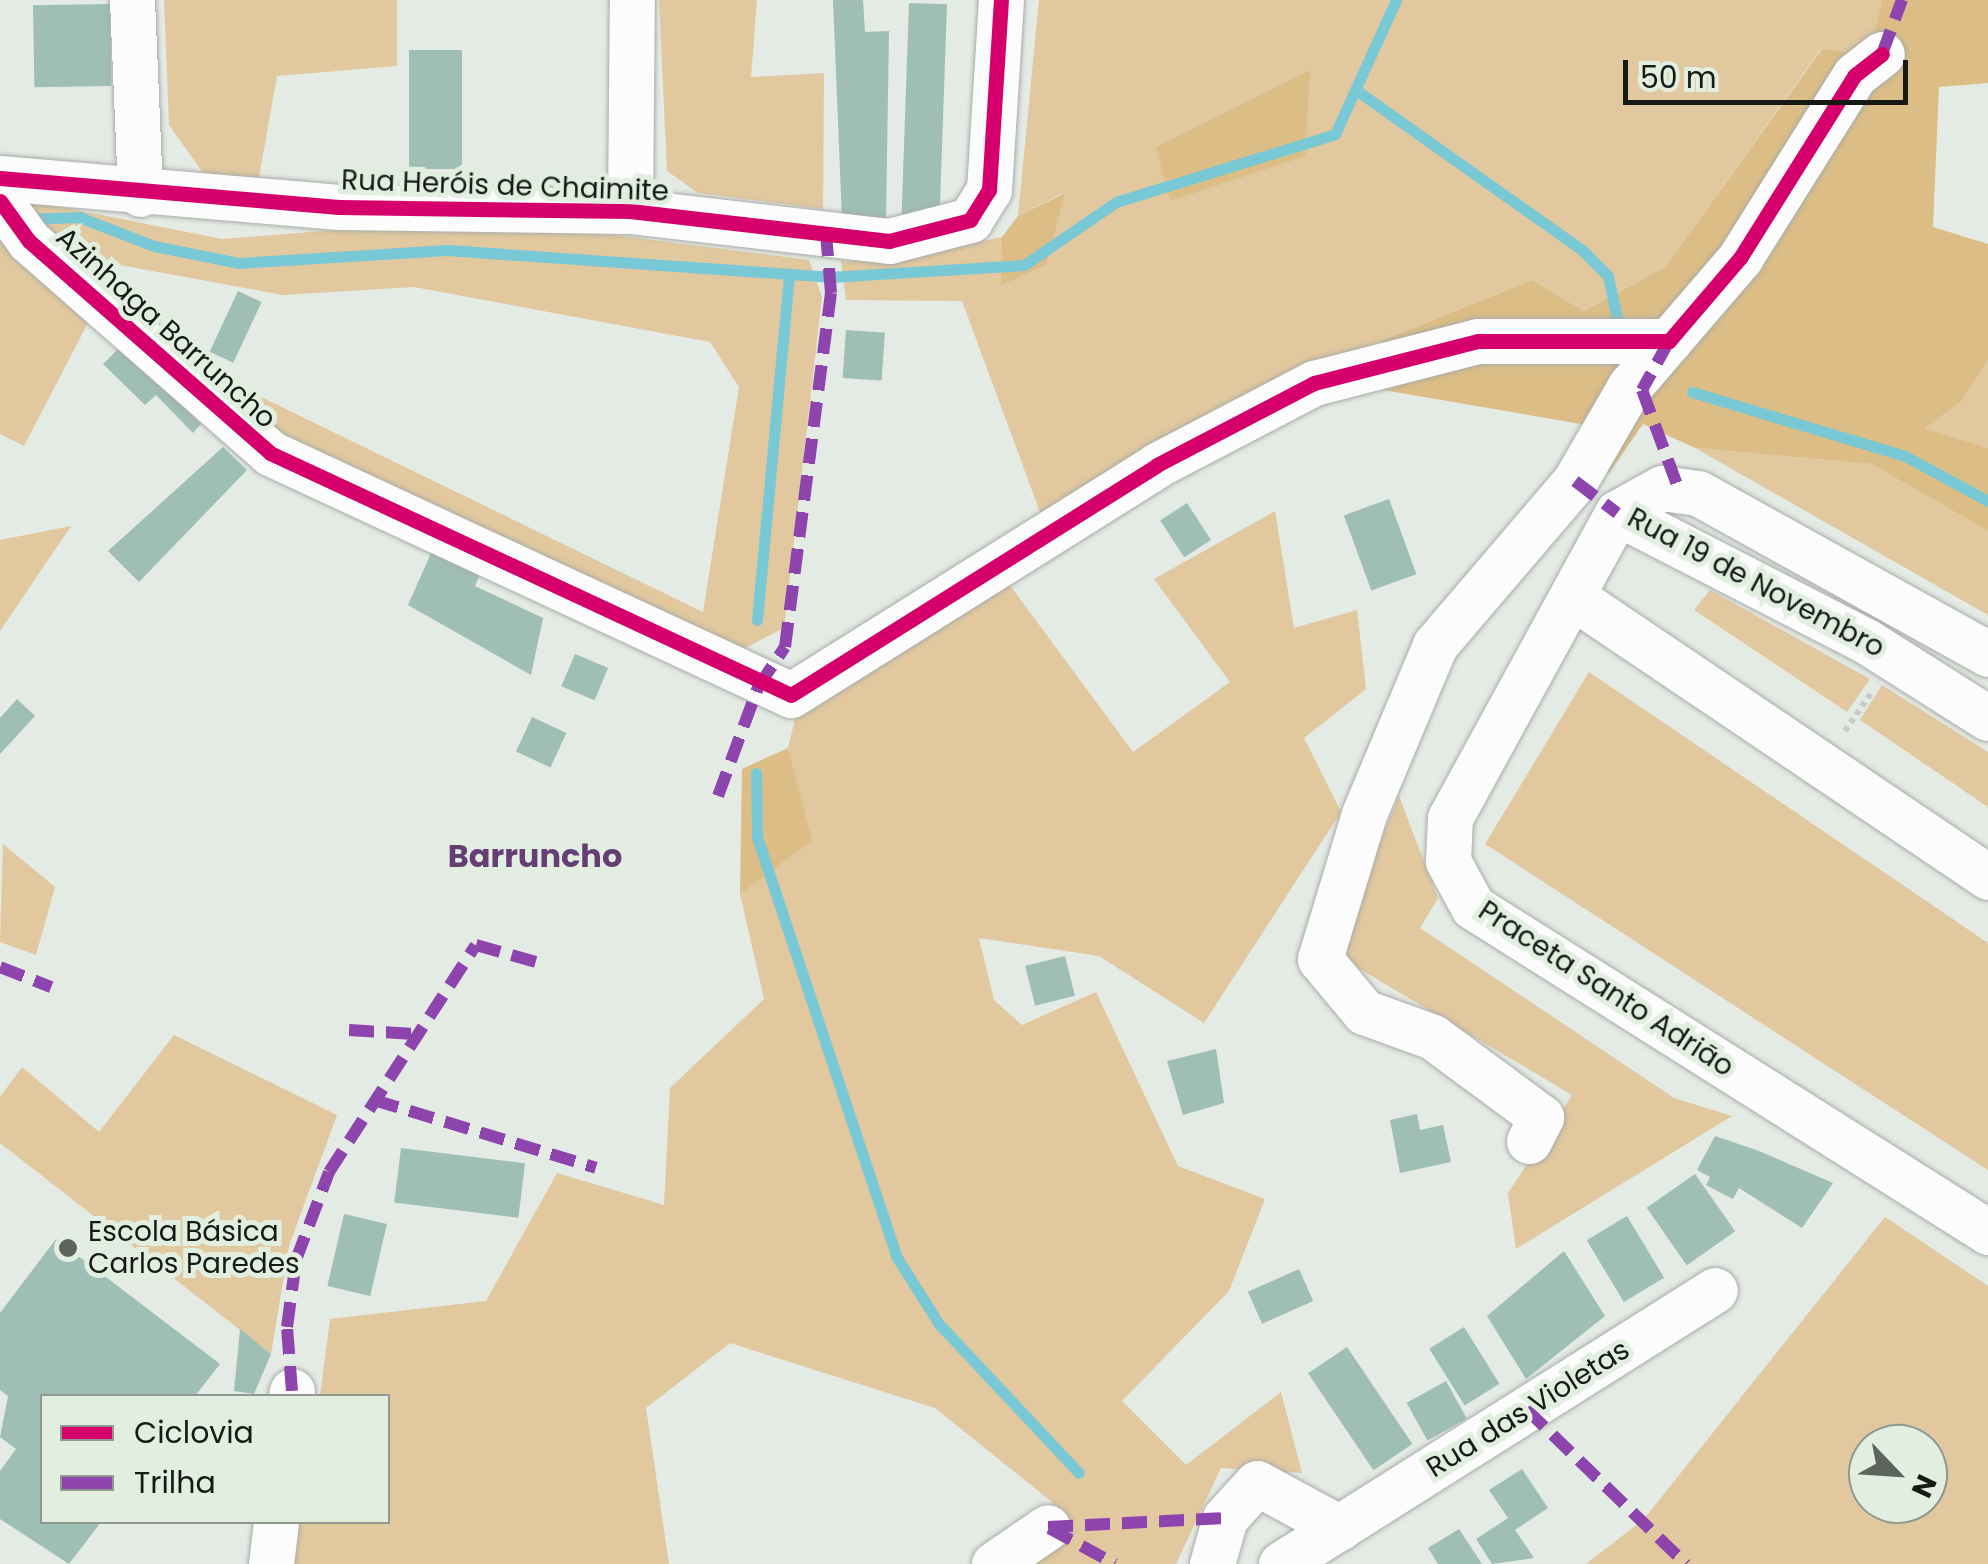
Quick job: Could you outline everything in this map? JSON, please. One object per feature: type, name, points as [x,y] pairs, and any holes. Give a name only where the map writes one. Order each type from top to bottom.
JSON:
[{"type":"street","points":[[132,0],[140,194]]},
{"type":"street","points":[[630,211],[632,0]]},
{"type":"street","name":"Rua Heróis de Chaimite","points":[[0,178],[140,194],[630,211],[889,241],[970,220],[989,190],[1001,0]]},
{"type":"street","points":[[1529,1141],[1541,1117],[1433,1036],[1364,1012],[1320,958],[1364,814],[1434,645],[1574,481],[1630,386],[1740,258],[1855,75],[1882,54]]},
{"type":"street","name":"Azinhaga Barruncho","points":[[0,201],[29,241],[270,454],[792,695],[1157,466],[1314,383],[1478,341],[1669,341]]},
{"type":"street","name":"Rua 19 de Novembro","points":[[1616,513],[1662,488],[1698,493],[1988,654]]},
{"type":"street","name":"Praceta Santo Adrião","points":[[1616,513],[1576,599],[1542,638],[1450,818],[1448,861],[1474,906],[1988,1232]]},
{"type":"street","name":"Rua 19 de Novembro","points":[[1616,513],[1894,659],[1988,718]]},
{"type":"street","points":[[1576,599],[1988,877]]},
{"type":"street","name":"Rua das Violetas","points":[[1281,1564],[1715,1290]]},
{"type":"street","points":[[1212,1564],[1225,1518],[1257,1483],[1340,1528]]},
{"type":"street","points":[[271,1564],[276,1524]]},
{"type":"street","points":[[994,1564],[1048,1527]]},
{"type":"path","points":[[1822,765],[1894,659]]},
{"type":"shaded area","points":[[164,0],[397,0],[397,66],[277,76],[259,177],[206,177],[169,125]]},
{"type":"shaded area","points":[[659,0],[757,0],[751,77],[824,73],[823,209],[698,193],[667,171]]},
{"type":"shaded area","points":[[1039,0],[1882,0],[1869,54],[1821,49],[1665,267],[1584,311],[1532,280],[1381,341],[1250,399],[1044,523],[962,301],[846,300],[841,261],[887,261],[1002,237],[1001,284],[1063,193],[1018,216]]},
{"type":"shaded area","points":[[1882,0],[1988,0],[1988,83],[1939,87],[1933,227],[1988,244],[1988,360],[1962,401],[1924,428],[1988,448],[1988,531],[1871,464],[1695,448],[1643,424],[1609,473],[1581,424],[1366,387],[1381,341],[1532,280],[1584,311],[1665,267],[1822,49],[1869,54]]},
{"type":"shaded area","points":[[1310,70],[1305,156],[1170,201],[1156,147]]},
{"type":"shaded area","points":[[1065,193],[1046,265],[1001,285],[1002,237],[1018,216]]},
{"type":"shaded area","points":[[16,198],[222,239],[360,228],[614,235],[809,260],[822,297],[784,628],[745,648],[699,642],[291,453],[223,400],[259,396],[703,612],[739,387],[710,342],[414,287],[283,295],[65,255]]},
{"type":"shaded area","points":[[0,237],[91,317],[24,446],[0,434]]},
{"type":"shaded area","points":[[1988,360],[1988,448],[1923,428],[1962,401]]},
{"type":"shaded area","points":[[1695,448],[1871,464],[1988,531],[1988,615]]},
{"type":"shaded area","points":[[1275,511],[1294,628],[1357,610],[1366,689],[1304,738],[1341,812],[1204,1023],[1099,956],[979,938],[994,1000],[1022,1025],[1096,992],[1178,1166],[1265,1199],[1229,1291],[1122,1401],[1186,1465],[1281,1392],[1302,1473],[1221,1468],[1176,1564],[1030,1564],[1042,1554],[1052,1502],[935,1408],[730,1343],[646,1408],[669,1564],[288,1564],[300,1524],[390,1524],[390,1394],[320,1394],[330,1319],[486,1301],[557,1173],[664,1205],[670,1088],[764,999],[740,894],[811,841],[788,748],[806,674],[989,557],[1133,752],[1230,682],[1154,579]]},
{"type":"shaded area","points":[[71,526],[0,631],[0,540]]},
{"type":"shaded area","points":[[1710,590],[1870,679],[1847,712],[1694,610]]},
{"type":"shaded area","points":[[1589,672],[1988,943],[1988,1170],[1485,844]]},
{"type":"shaded area","points":[[1882,685],[1988,752],[1988,807],[1860,720]]},
{"type":"shaded area","points":[[788,748],[812,841],[740,894],[742,769]]},
{"type":"shaded area","points":[[1399,796],[1438,898],[1420,928],[1674,1098],[1732,1116],[1516,1249],[1508,1193],[1572,1095],[1348,962],[1346,926]]},
{"type":"shaded area","points":[[3,844],[55,887],[36,955],[0,942]]},
{"type":"shaded area","points":[[174,1035],[337,1115],[289,1246],[271,1354],[0,1143],[0,1097],[22,1067],[99,1132]]},
{"type":"shaded area","points":[[1885,1217],[1988,1286],[1988,1564],[1586,1564],[1644,1519]]},
{"type":"building","points":[[833,0],[863,0],[865,32],[889,31],[886,218],[842,219]]},
{"type":"building","points":[[909,3],[947,4],[940,218],[902,217]]},
{"type":"building","points":[[110,4],[111,86],[34,87],[33,5]]},
{"type":"building","points":[[409,50],[462,50],[462,169],[409,169]]},
{"type":"building","points":[[238,291],[262,302],[233,363],[210,352]]},
{"type":"building","points":[[846,330],[885,333],[882,381],[843,378]]},
{"type":"building","points":[[122,345],[201,424],[193,433],[156,395],[145,405],[103,364]]},
{"type":"building","points":[[223,447],[247,470],[139,582],[108,551]]},
{"type":"building","points":[[1389,499],[1416,574],[1371,591],[1344,515]]},
{"type":"building","points":[[1187,503],[1211,540],[1184,557],[1160,520]]},
{"type":"building","points":[[436,542],[483,566],[475,586],[543,618],[531,675],[408,605]]},
{"type":"building","points":[[575,654],[608,668],[594,700],[561,686]]},
{"type":"building","points":[[17,699],[35,716],[0,754],[0,718]]},
{"type":"building","points":[[532,717],[566,733],[550,767],[516,751]]},
{"type":"building","points":[[1065,956],[1075,996],[1035,1006],[1025,966]]},
{"type":"building","points":[[1216,1049],[1224,1103],[1183,1115],[1167,1061]]},
{"type":"building","points":[[1417,1114],[1420,1130],[1443,1125],[1451,1162],[1400,1173],[1390,1120]]},
{"type":"building","points":[[1715,1136],[1833,1183],[1802,1228],[1739,1188],[1733,1199],[1706,1185],[1710,1177],[1697,1170]]},
{"type":"building","points":[[401,1148],[525,1163],[518,1218],[394,1203]]},
{"type":"building","points":[[1695,1174],[1735,1231],[1687,1265],[1647,1208]]},
{"type":"building","points":[[344,1214],[387,1224],[370,1296],[327,1286]]},
{"type":"building","points":[[1627,1216],[1664,1278],[1624,1302],[1587,1240]]},
{"type":"building","points":[[56,1239],[220,1364],[197,1394],[40,1394],[40,1524],[99,1524],[69,1564],[0,1519],[0,1471],[16,1449],[0,1437],[8,1396],[0,1390],[0,1313]]},
{"type":"building","points":[[1564,1251],[1605,1316],[1526,1379],[1487,1316]]},
{"type":"building","points":[[1299,1269],[1313,1301],[1262,1324],[1248,1292]]},
{"type":"building","points":[[1464,1327],[1500,1384],[1465,1406],[1429,1349]]},
{"type":"building","points":[[240,1329],[271,1354],[254,1394],[234,1391]]},
{"type":"building","points":[[1347,1347],[1412,1444],[1373,1470],[1308,1373]]},
{"type":"building","points":[[1446,1381],[1467,1419],[1427,1440],[1407,1403]]},
{"type":"building","points":[[1522,1469],[1548,1508],[1515,1530],[1534,1558],[1492,1564],[1476,1539],[1508,1518],[1489,1490]]},
{"type":"building","points":[[1459,1529],[1482,1564],[1438,1564],[1428,1548]]},
{"type":"waterway","points":[[27,219],[79,217],[154,246],[239,263],[447,250],[829,277],[1024,265],[1116,202],[1335,134],[1396,0]]},
{"type":"waterway","points":[[1356,90],[1582,250],[1608,276],[1618,323]]},
{"type":"waterway","points":[[757,620],[789,273]]},
{"type":"waterway","points":[[1692,392],[1905,456],[1988,501]]},
{"type":"waterway","points":[[756,773],[757,837],[896,1256],[939,1324],[1079,1473]]},
{"type":"marked path","points":[[1882,54],[1902,0]]},
{"type":"marked path","points":[[718,796],[758,687],[785,647],[831,293],[826,234]]},
{"type":"marked path","points":[[1669,341],[1642,390],[1679,490]]},
{"type":"marked path","points":[[1575,481],[1617,513]]},
{"type":"marked path","points":[[292,1391],[287,1327],[296,1260],[329,1172],[476,945],[539,963]]},
{"type":"marked path","points":[[0,967],[51,987]]},
{"type":"marked path","points":[[349,1030],[414,1034]]},
{"type":"marked path","points":[[374,1100],[596,1168]]},
{"type":"marked path","points":[[1526,1409],[1686,1564]]},
{"type":"marked path","points":[[1048,1527],[1225,1518]]},
{"type":"marked path","points":[[1049,1528],[1115,1564]]},
{"type":"cycle path","points":[[0,178],[339,207],[630,211],[889,241],[970,220],[989,190],[1001,0]]},
{"type":"cycle path","points":[[0,201],[29,241],[270,453],[791,695],[1157,465],[1314,383],[1478,341],[1669,341],[1740,258],[1855,75],[1882,54]]},
{"type":"place","name":"Escola Básica Carlos Paredes","points":[[68,1248]]},
{"type":"district","name":"Barruncho","points":[[535,856]]}]
